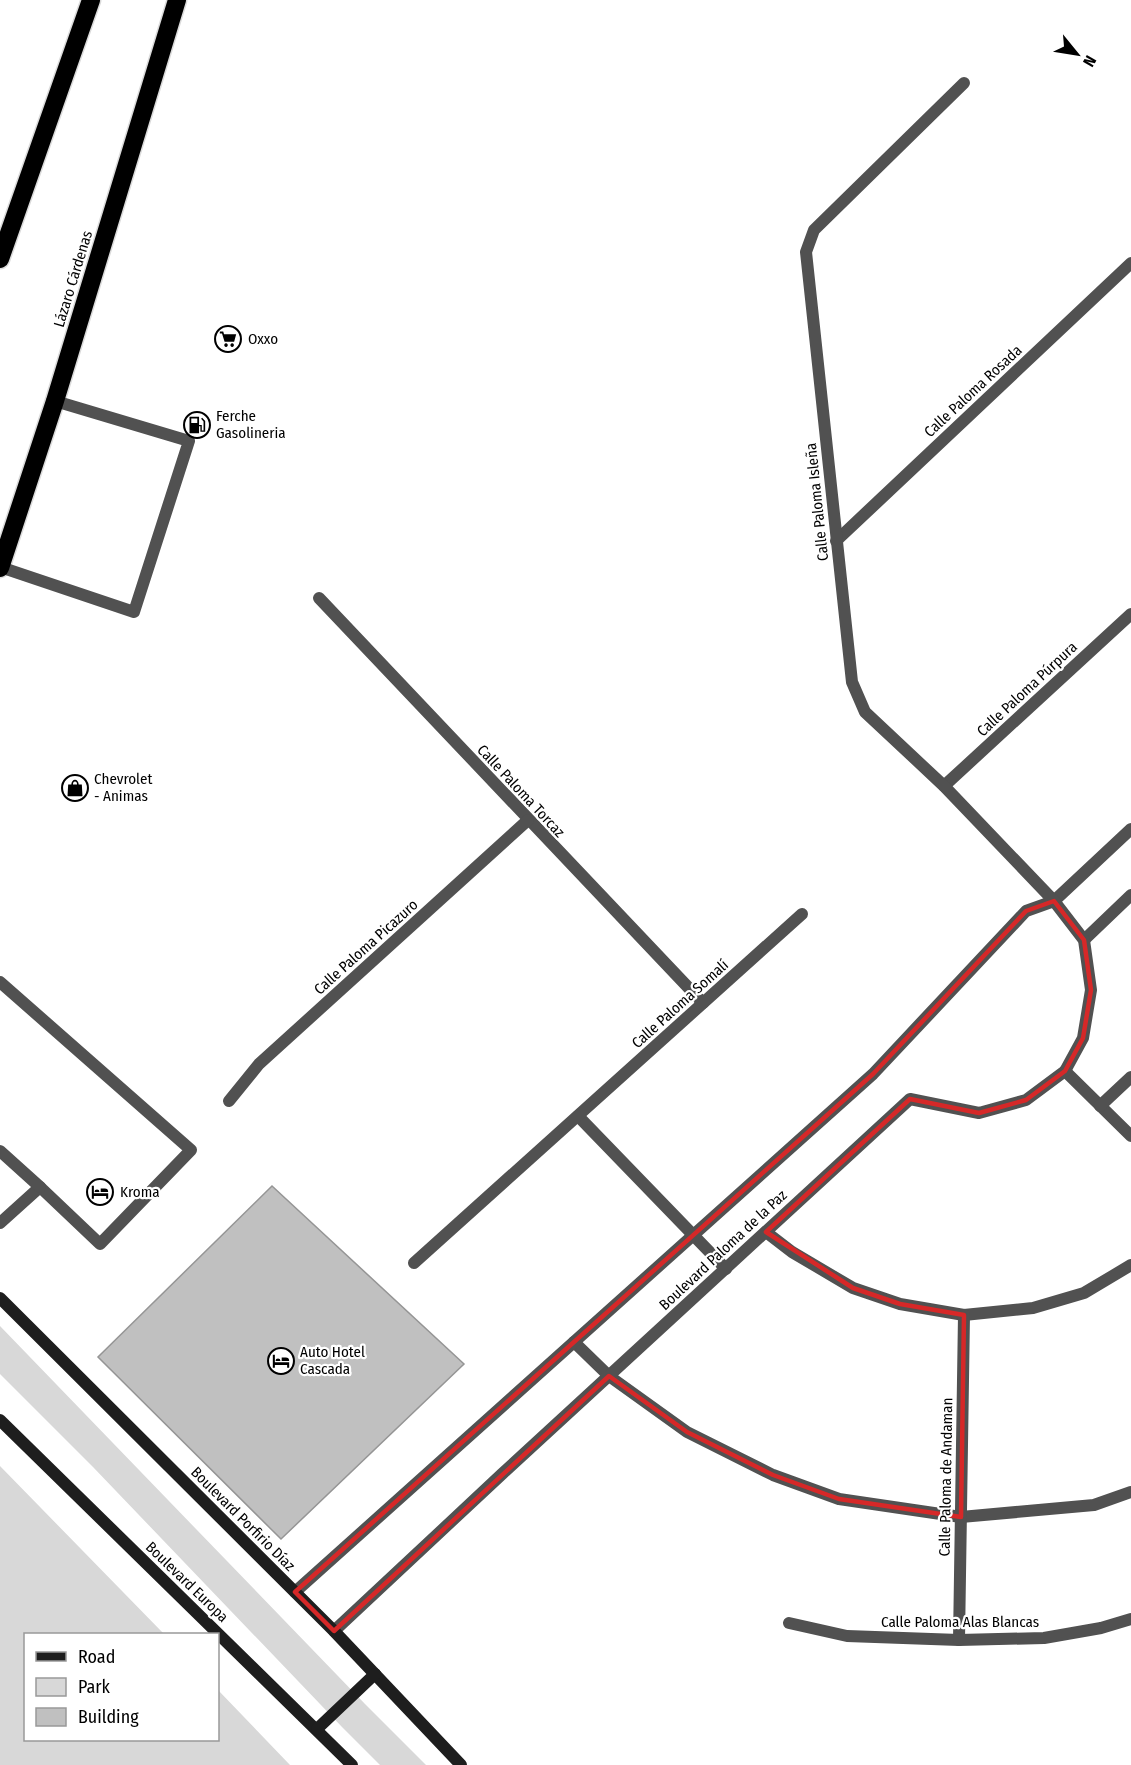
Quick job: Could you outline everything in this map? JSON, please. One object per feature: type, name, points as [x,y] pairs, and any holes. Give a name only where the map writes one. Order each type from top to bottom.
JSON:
[{"type":"highway","points":[[0,259],[92,0]]},
{"type":"highway","name":"Lázaro Cárdenas","points":[[0,568],[55,401],[177,0]]},
{"type":"main road","name":"Boulevard Porfirio Díaz","points":[[0,1298],[334,1631],[461,1765]]},
{"type":"main road","name":"Boulevard Europa","points":[[0,1420],[219,1633]]},
{"type":"main road","name":"Boulevard Europa","points":[[219,1633],[352,1765]]},
{"type":"main road","points":[[317,1729],[375,1674]]},
{"type":"street","name":"Calle Paloma Isleña","points":[[963,84],[814,230],[806,252],[836,541],[852,682],[866,712],[944,786],[1054,901]]},
{"type":"street","name":"Calle Paloma Rosada","points":[[836,541],[1131,263]]},
{"type":"street","points":[[0,568],[134,612],[189,441],[55,401]]},
{"type":"street","name":"Calle Paloma Torcaz","points":[[319,598],[703,1004]]},
{"type":"street","name":"Calle Paloma Púrpura","points":[[944,786],[1131,614]]},
{"type":"street","name":"Calle Paloma Picazuro","points":[[229,1101],[259,1064],[528,820]]},
{"type":"street","name":"Boulevard Paloma de la Paz","points":[[295,1592],[873,1074],[1026,911],[1054,901],[1131,829]]},
{"type":"street","points":[[1084,940],[1131,895]]},
{"type":"street","name":"Boulevard Paloma de la Paz","points":[[334,1631],[910,1099],[979,1113],[1026,1100],[1065,1071],[1083,1038],[1091,990],[1084,940],[1054,901]]},
{"type":"street","name":"Calle Paloma Somalí","points":[[414,1263],[802,914]]},
{"type":"street","points":[[0,982],[191,1150],[100,1244],[0,1150]]},
{"type":"street","points":[[1065,1071],[1131,1136]]},
{"type":"street","points":[[1100,1106],[1131,1077]]},
{"type":"street","points":[[578,1116],[726,1269]]},
{"type":"street","points":[[0,1223],[40,1187]]},
{"type":"street","points":[[766,1232],[792,1252],[853,1288],[900,1304],[964,1315],[1033,1308],[1083,1293],[1131,1265]]},
{"type":"street","name":"Calle Paloma de Andaman","points":[[959,1640],[964,1315]]},
{"type":"street","points":[[574,1342],[609,1376],[687,1432],[773,1475],[839,1499],[961,1517],[1094,1504],[1131,1492]]},
{"type":"street","name":"Calle Paloma Alas Blancas","points":[[789,1623],[847,1636],[959,1640],[1044,1638],[1101,1628],[1131,1619]]},
{"type":"highlighted area","points":[[1054,901],[1084,940],[1091,990],[1083,1038],[1065,1071],[1026,1100],[979,1113],[910,1099],[766,1232],[853,1288],[900,1304],[964,1315],[961,1517],[839,1499],[773,1475],[687,1432],[609,1376],[334,1631],[295,1592],[873,1074],[1026,911]]},
{"type":"green space","points":[[0,1326],[426,1765],[380,1765],[342,1727],[93,1467],[0,1374]]},
{"type":"green space","points":[[0,1466],[163,1633],[24,1633],[24,1741],[219,1741],[219,1691],[290,1765],[0,1765]]},
{"type":"building","name":"Auto Hotel Cascada","points":[[272,1186],[464,1364],[281,1539],[98,1357]]},
{"type":"place","name":"Oxxo","points":[[228,339]]},
{"type":"place","name":"Ferche Gasolineria","points":[[197,425]]},
{"type":"place","name":"Chevrolet - Animas","points":[[75,788]]},
{"type":"place","name":"Kroma","points":[[100,1192]]},
{"type":"place","name":"Auto Hotel Cascada","points":[[281,1361]]}]
